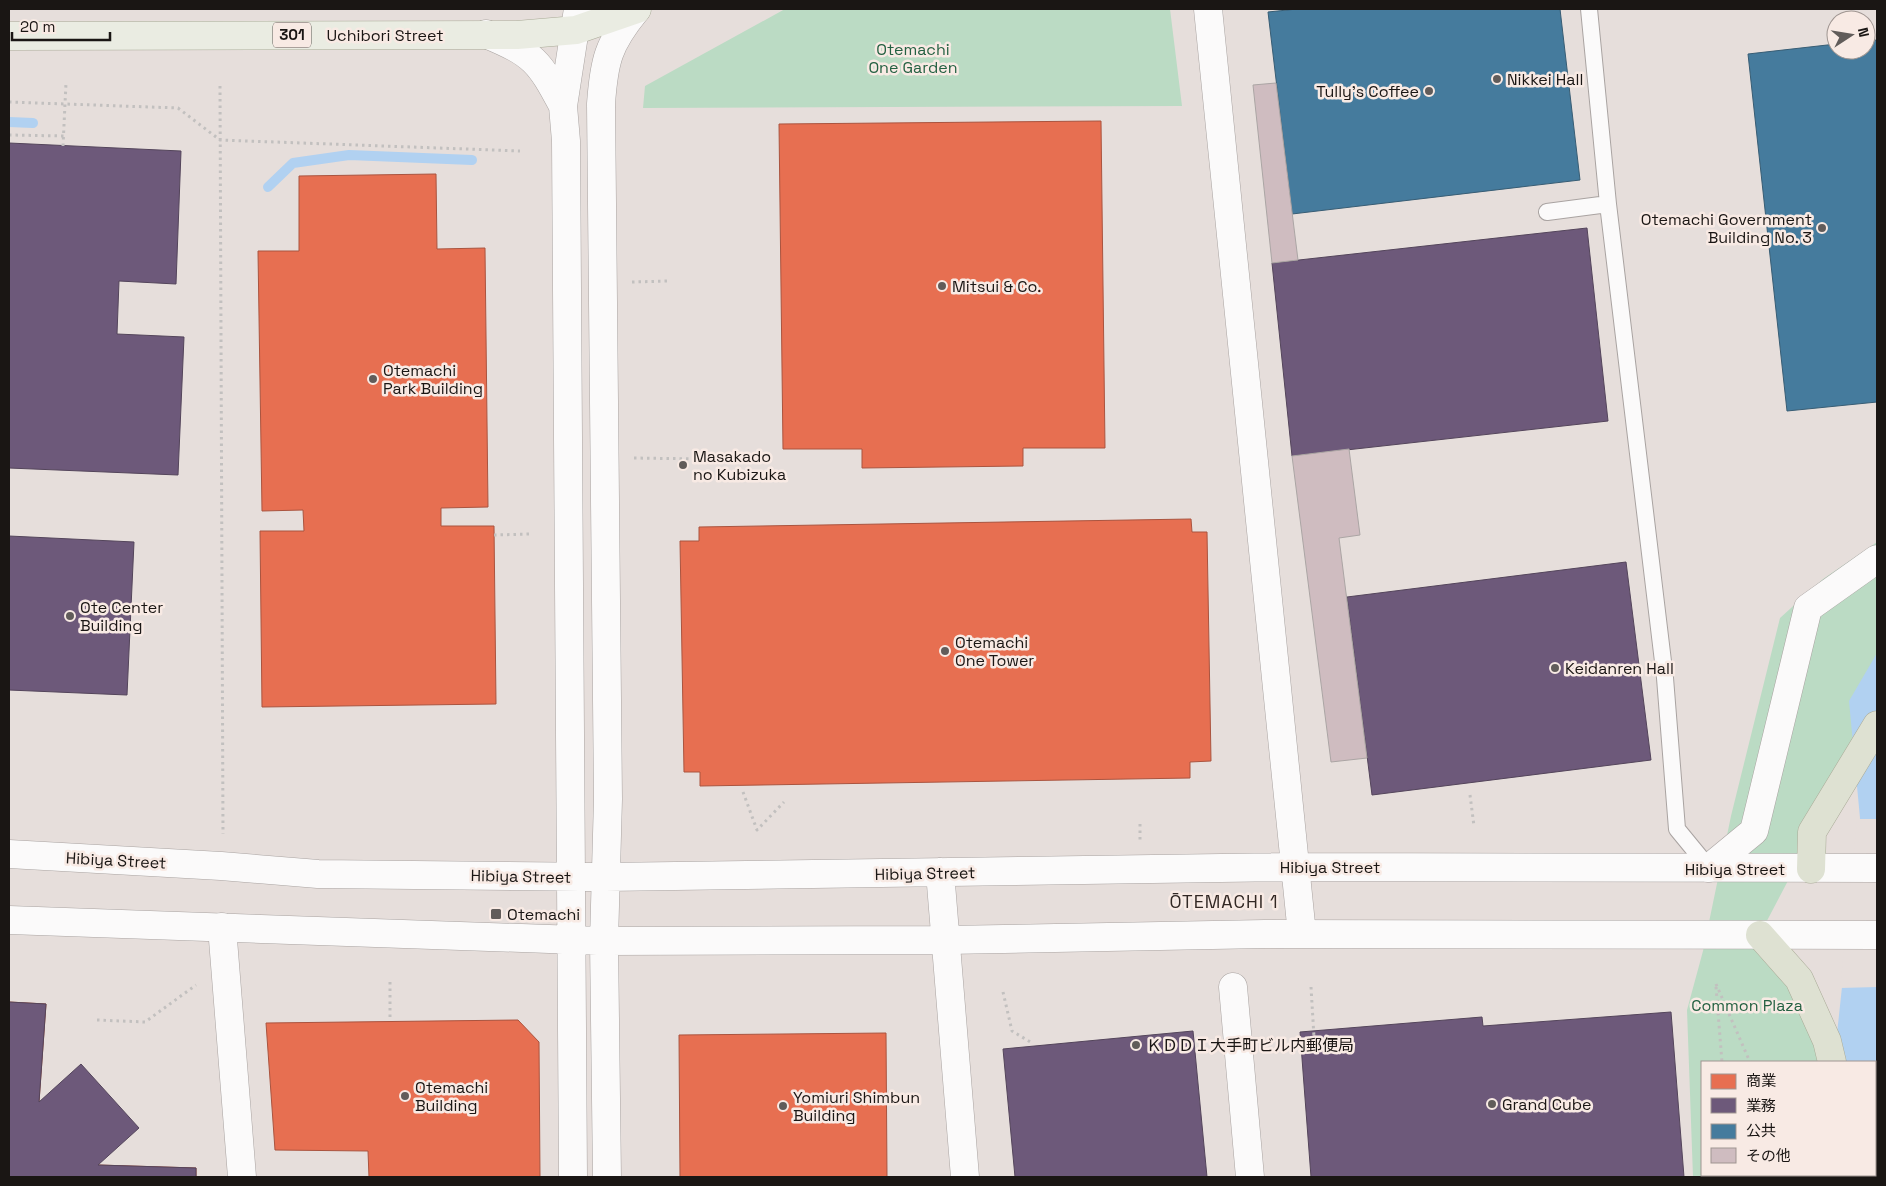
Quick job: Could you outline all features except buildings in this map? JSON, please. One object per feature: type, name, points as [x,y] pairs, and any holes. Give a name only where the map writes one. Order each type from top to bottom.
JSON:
[{"type":"highway","points":[[1811,869],[1812,832],[1877,725]]},
{"type":"highway","points":[[1760,934],[1799,979],[1830,1052]]},
{"type":"main road","name":"Uchibori Street","points":[[9,36],[517,35],[572,16],[636,9]]},
{"type":"street","points":[[607,1177],[604,941],[608,799],[601,104],[603,76],[608,53],[618,31],[636,9]]},
{"type":"street","points":[[1208,9],[1302,934]]},
{"type":"street","points":[[572,16],[601,104]]},
{"type":"street","points":[[572,16],[563,106],[566,141],[573,1177]]},
{"type":"street","points":[[486,34],[525,53],[538,63],[563,106]]},
{"type":"street","points":[[1709,868],[1754,831],[1808,608],[1877,559]]},
{"type":"street","name":"Hibiya Street","points":[[9,854],[221,866],[318,874],[605,877],[1296,867],[1877,868]]},
{"type":"street","points":[[940,872],[965,1177]]},
{"type":"street","points":[[9,920],[604,941],[946,940],[1302,934],[1877,935]]},
{"type":"street","points":[[222,927],[242,1177]]},
{"type":"street","points":[[1234,987],[1250,1177]]},
{"type":"lane","points":[[1589,9],[1608,204],[1664,678],[1677,829],[1709,868]]},
{"type":"lane","points":[[1547,212],[1608,204]]},
{"type":"path","points":[[63,146],[66,83]]},
{"type":"path","points":[[220,86],[223,834]]},
{"type":"path","points":[[9,102],[178,108],[220,140],[520,151]]},
{"type":"path","points":[[9,135],[64,136]]},
{"type":"path","points":[[632,282],[669,281]]},
{"type":"path","points":[[633,458],[702,459]]},
{"type":"path","points":[[494,535],[530,534]]},
{"type":"path","points":[[743,792],[757,830],[784,802]]},
{"type":"path","points":[[1470,795],[1474,826]]},
{"type":"path","points":[[390,982],[390,1021]]},
{"type":"path","points":[[97,1020],[145,1022],[199,983]]},
{"type":"path","points":[[1722,1061],[1716,984],[1750,1061]]},
{"type":"path","points":[[1311,986],[1314,1037]]},
{"type":"path","points":[[1003,992],[1012,1031],[1032,1043]]},
{"type":"green space","name":"Otemachi One Garden","points":[[785,9],[1170,9],[1182,106],[643,108],[645,86]]},
{"type":"green space","name":"Common Plaza","points":[[1877,542],[1877,653],[1853,757],[1760,934],[1831,1061],[1701,1061],[1701,1176],[1842,1177],[1693,1177],[1687,1010],[1703,951],[1731,816],[1780,618],[1823,579]]},
{"type":"water","points":[[1877,653],[1877,1177],[1821,1177],[1876,1176],[1876,1061],[1834,1061],[1860,818],[1849,701]]},
{"type":"pier","points":[[1857,819],[1877,819],[1877,987],[1840,988]]},
{"type":"waterway","points":[[9,122],[33,123]]},
{"type":"waterway","points":[[268,187],[293,163],[349,155],[472,160]]},
{"type":"place","name":"Nikkei Hall","points":[[1497,79]]},
{"type":"place","name":"Tully's Coffee","points":[[1429,91]]},
{"type":"place","name":"Otemachi Government Building No. 3","points":[[1822,228]]},
{"type":"place","name":"Mitsui & Co.","points":[[942,286]]},
{"type":"place","name":"Otemachi Park Building","points":[[373,379]]},
{"type":"place","name":"Masakado no Kubizuka","points":[[683,465]]},
{"type":"place","name":"Ote Center Building","points":[[70,616]]},
{"type":"place","name":"Otemachi One Tower","points":[[945,651]]},
{"type":"place","name":"Keidanren Hall","points":[[1555,668]]},
{"type":"place","name":"Otemachi","points":[[496,914]]},
{"type":"place","name":"ＫＤＤＩ大手町ビル内郵便局","points":[[1136,1045]]},
{"type":"place","name":"Otemachi Building","points":[[405,1096]]},
{"type":"place","name":"Grand Cube","points":[[1492,1104]]},
{"type":"place","name":"Yomiuri Shimbun Building","points":[[783,1106]]},
{"type":"district","name":"ŌTEMACHI 1","points":[[1224,902]]}]
